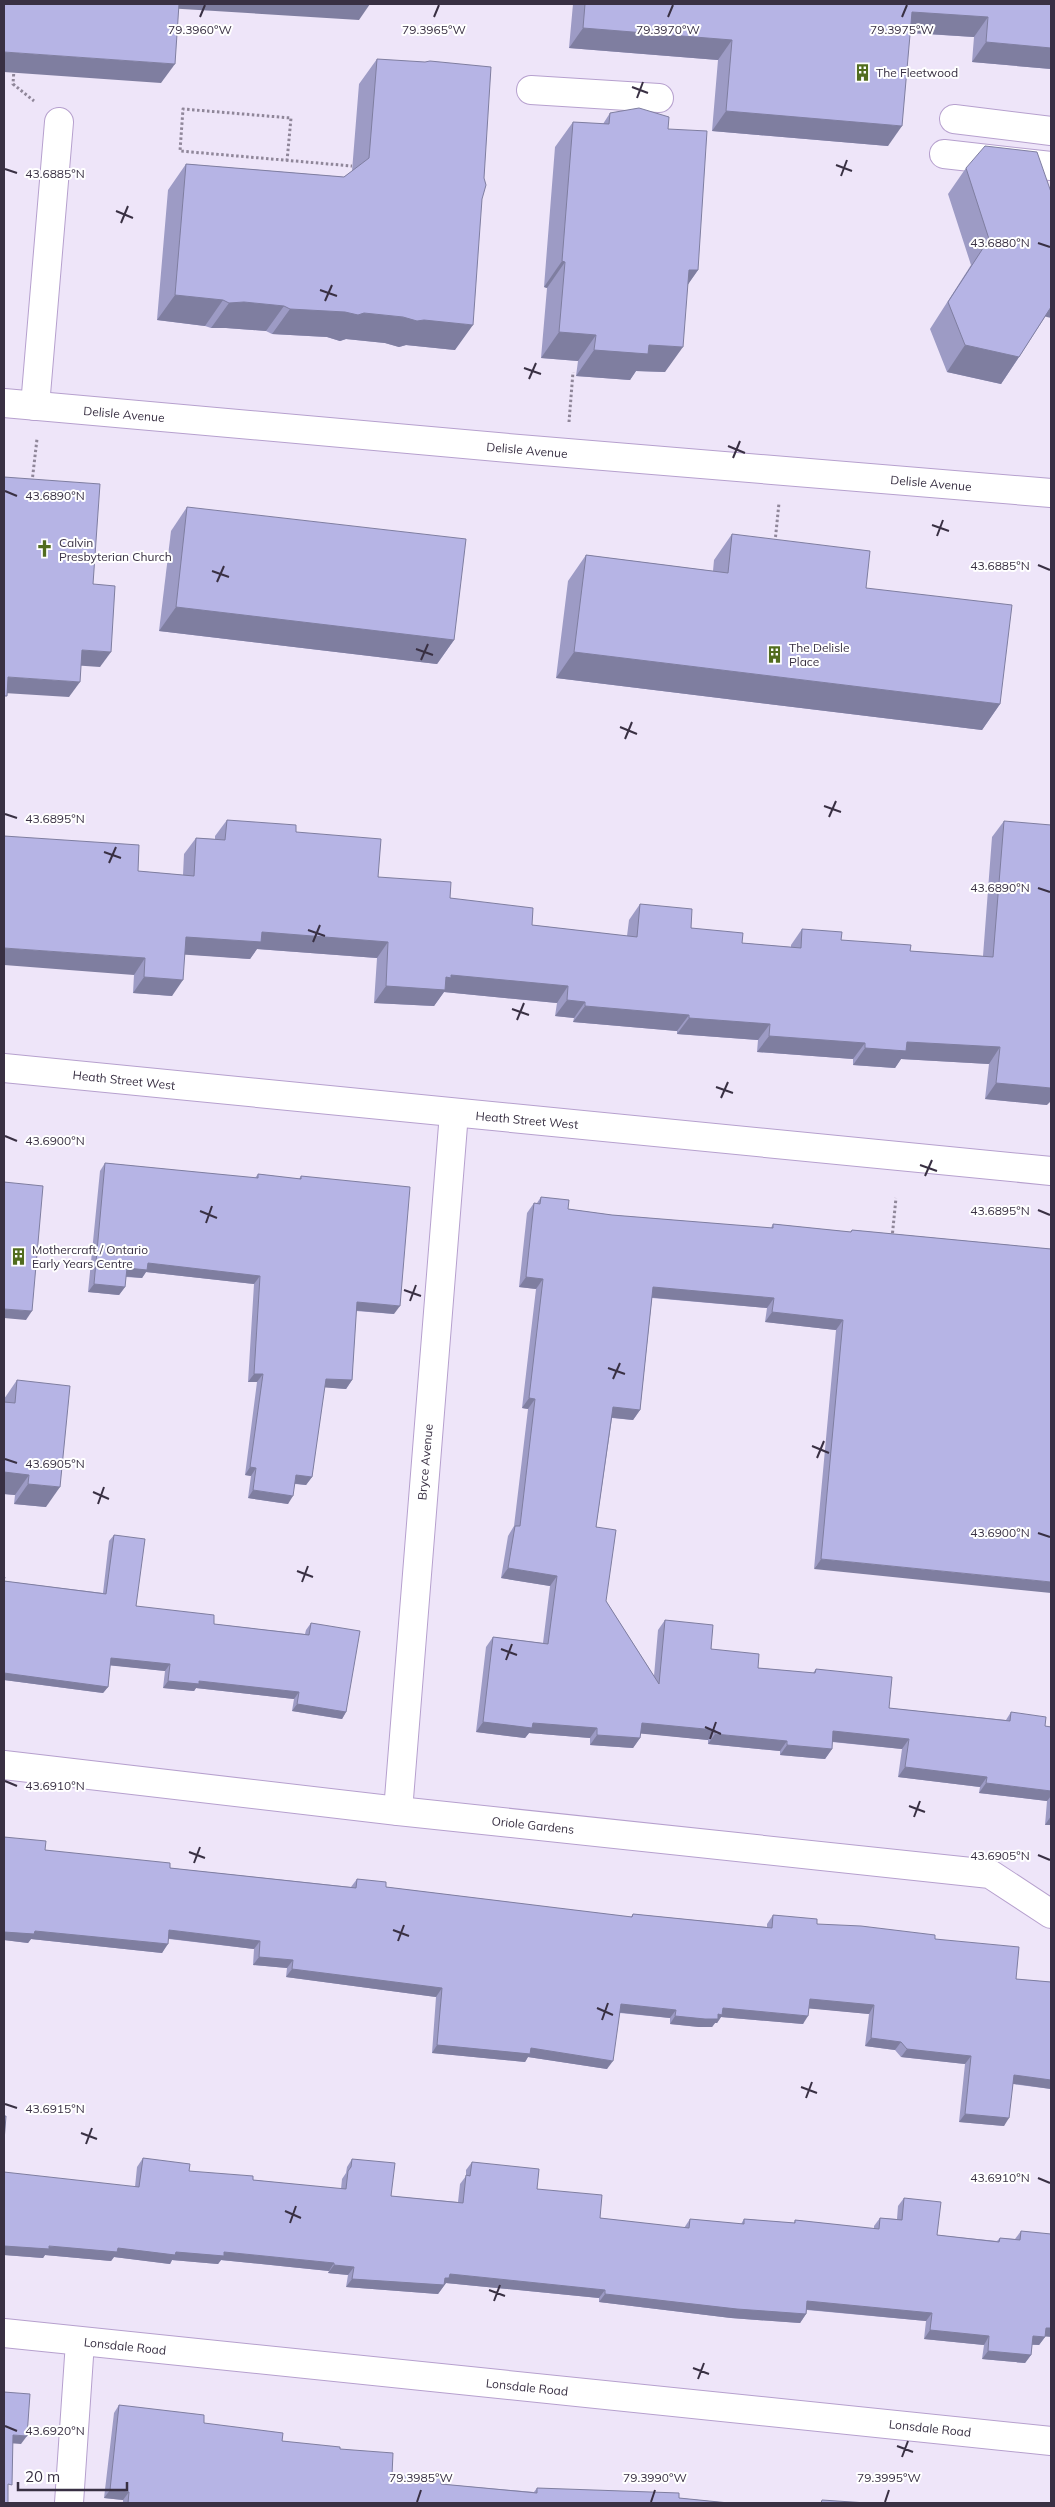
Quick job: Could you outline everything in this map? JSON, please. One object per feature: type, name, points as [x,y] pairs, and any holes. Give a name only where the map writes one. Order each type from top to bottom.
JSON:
[{"type":"street","points":[[531,90],[659,98]]},
{"type":"street","points":[[954,119],[1051,131]]},
{"type":"street","points":[[35,406],[59,122]]},
{"type":"street","points":[[944,154],[1051,166]]},
{"type":"street","name":"Delisle Avenue","points":[[4,403],[1051,493]]},
{"type":"street","name":"Heath Street West","points":[[4,1068],[1051,1171]]},
{"type":"street","name":"Bryce Avenue","points":[[398,1811],[454,1113]]},
{"type":"street","name":"Oriole Gardens","points":[[4,1765],[398,1811],[990,1874],[1051,1914]]},
{"type":"street","name":"Lonsdale Road","points":[[4,2333],[1051,2441]]},
{"type":"street","points":[[69,2503],[80,2342]]},
{"type":"path","points":[[14,66],[13,84],[59,122]]},
{"type":"path","points":[[287,161],[290,118],[183,109],[180,151],[287,161],[352,166]]},
{"type":"path","points":[[569,430],[573,372]]},
{"type":"path","points":[[32,486],[37,436]]},
{"type":"path","points":[[775,545],[780,498]]},
{"type":"path","points":[[891,1245],[896,1198]]},
{"type":"building","points":[[4,4],[179,4],[175,64],[4,52]]},
{"type":"building","points":[[585,4],[1051,4],[1051,48],[986,42],[988,17],[912,12],[902,126],[726,111],[732,40],[583,28]]},
{"type":"building","points":[[377,59],[430,61],[491,67],[484,178],[486,185],[482,199],[473,325],[417,321],[403,317],[364,313],[358,315],[345,312],[290,309],[284,306],[244,302],[229,303],[223,300],[175,295],[186,164],[344,177],[369,158]]},
{"type":"building","points":[[639,108],[669,117],[668,129],[707,131],[698,270],[689,270],[683,347],[649,345],[648,354],[594,350],[596,335],[559,332],[565,262],[562,261],[573,122],[609,124],[610,113]]},
{"type":"building","points":[[985,146],[1037,152],[1051,192],[1051,307],[1019,357],[965,345],[948,302],[989,239],[966,168]]},
{"type":"building","name":"Calvin Presbyterian Church","points":[[4,477],[100,484],[93,584],[115,586],[111,652],[82,650],[80,682],[8,677],[7,696],[4,696]]},
{"type":"building","points":[[187,507],[466,539],[454,640],[176,607]]},
{"type":"building","name":"The Delisle Place","points":[[732,534],[870,551],[866,588],[1012,605],[1000,704],[574,652],[586,555],[728,573]]},
{"type":"building","points":[[227,820],[296,825],[296,832],[381,839],[378,877],[451,882],[450,898],[533,908],[532,925],[637,937],[640,904],[692,909],[691,928],[743,933],[742,943],[801,948],[802,929],[842,932],[841,940],[911,945],[910,951],[993,957],[1004,821],[1051,825],[1051,1088],[996,1083],[1000,1047],[907,1042],[906,1051],[865,1048],[865,1043],[769,1036],[770,1024],[689,1018],[689,1015],[585,1006],[585,1002],[567,1000],[568,986],[451,975],[451,978],[446,977],[445,990],[386,986],[388,942],[262,932],[261,942],[186,937],[183,980],[144,977],[145,958],[4,948],[4,836],[139,845],[138,871],[194,876],[196,838],[225,840]]},
{"type":"building","points":[[105,1163],[258,1178],[258,1174],[301,1179],[301,1176],[410,1187],[400,1306],[357,1302],[352,1380],[326,1379],[312,1477],[296,1475],[293,1496],[253,1490],[256,1468],[250,1467],[263,1374],[254,1374],[260,1276],[148,1263],[147,1270],[127,1268],[125,1287],[94,1284]]},
{"type":"building","name":"Mothercraft / Ontario Early Years Centre","points":[[4,1182],[43,1186],[32,1311],[4,1309]]},
{"type":"building","points":[[541,1197],[569,1200],[568,1209],[612,1215],[773,1228],[773,1224],[851,1232],[852,1230],[1051,1249],[1051,1582],[821,1559],[843,1320],[772,1312],[774,1298],[653,1287],[640,1410],[613,1407],[596,1527],[616,1530],[606,1601],[659,1684],[665,1620],[713,1625],[711,1649],[759,1654],[758,1668],[815,1673],[816,1669],[892,1677],[889,1708],[1010,1721],[1011,1712],[1046,1717],[1045,1726],[1051,1727],[1051,1791],[986,1783],[987,1777],[905,1767],[909,1739],[833,1731],[832,1749],[787,1745],[787,1741],[715,1734],[715,1730],[642,1723],[640,1738],[597,1735],[597,1728],[533,1723],[532,1728],[483,1722],[493,1637],[548,1644],[557,1576],[508,1568],[515,1526],[520,1526],[535,1399],[529,1398],[543,1279],[526,1277],[534,1203],[540,1204]]},
{"type":"building","points":[[17,1380],[70,1386],[60,1487],[28,1484],[29,1475],[4,1472],[4,1402],[15,1403]]},
{"type":"building","points":[[114,1535],[145,1539],[136,1606],[214,1615],[214,1624],[309,1635],[311,1623],[360,1631],[346,1712],[297,1704],[299,1692],[199,1681],[199,1684],[168,1681],[170,1664],[111,1658],[108,1687],[4,1673],[4,1581],[106,1594]]},
{"type":"building","points":[[4,1837],[46,1841],[45,1850],[170,1863],[170,1868],[356,1888],[357,1879],[386,1882],[386,1887],[632,1917],[633,1914],[772,1928],[773,1915],[817,1919],[817,1924],[861,1926],[935,1935],[935,1939],[1019,1947],[1016,1979],[1051,1982],[1051,2080],[1014,2075],[1009,2118],[965,2114],[971,2056],[907,2049],[901,2042],[871,2038],[874,2005],[810,1999],[808,2016],[723,2008],[722,2015],[718,2014],[718,2019],[675,2016],[676,2010],[621,2004],[613,2061],[531,2048],[530,2054],[437,2045],[442,1988],[292,1969],[293,1960],[259,1957],[260,1941],[169,1930],[168,1944],[35,1931],[34,1934],[4,1932]]},
{"type":"building","points":[[4,2116],[6,2116],[4,2141]]},
{"type":"building","points":[[143,2158],[190,2164],[189,2171],[253,2176],[253,2180],[346,2189],[348,2171],[351,2167],[352,2159],[395,2163],[391,2196],[463,2203],[466,2175],[470,2176],[472,2162],[539,2169],[537,2189],[602,2195],[600,2218],[689,2228],[690,2219],[744,2224],[744,2219],[795,2223],[795,2220],[879,2229],[880,2218],[902,2220],[904,2198],[941,2202],[937,2235],[999,2242],[1000,2238],[1020,2240],[1021,2231],[1051,2234],[1051,2328],[1046,2328],[1045,2337],[1033,2336],[1031,2355],[988,2351],[989,2336],[930,2330],[932,2313],[807,2301],[806,2314],[737,2309],[605,2294],[605,2290],[450,2274],[449,2278],[445,2278],[444,2285],[352,2279],[354,2267],[334,2265],[334,2263],[224,2252],[224,2256],[176,2252],[175,2255],[118,2248],[117,2252],[49,2246],[49,2249],[4,2246],[4,2172],[139,2187]]},
{"type":"building","points":[[4,2392],[30,2394],[27,2436],[13,2435],[12,2485],[8,2484],[8,2503],[4,2503]]},
{"type":"building","points":[[119,2405],[204,2415],[204,2423],[283,2433],[282,2441],[340,2447],[340,2449],[393,2453],[392,2475],[441,2478],[441,2484],[537,2493],[537,2488],[679,2493],[679,2498],[729,2503],[128,2503],[129,2492],[110,2490]]},
{"type":"building","points":[[822,2500],[867,2503],[821,2503]]},
{"type":"place","name":"The Fleetwood","points":[[862,72]]},
{"type":"place","name":"Calvin Presbyterian Church","points":[[45,549]]},
{"type":"place","name":"The Delisle Place","points":[[775,654]]},
{"type":"place","name":"Mothercraft / Ontario Early Years Centre","points":[[18,1256]]}]
